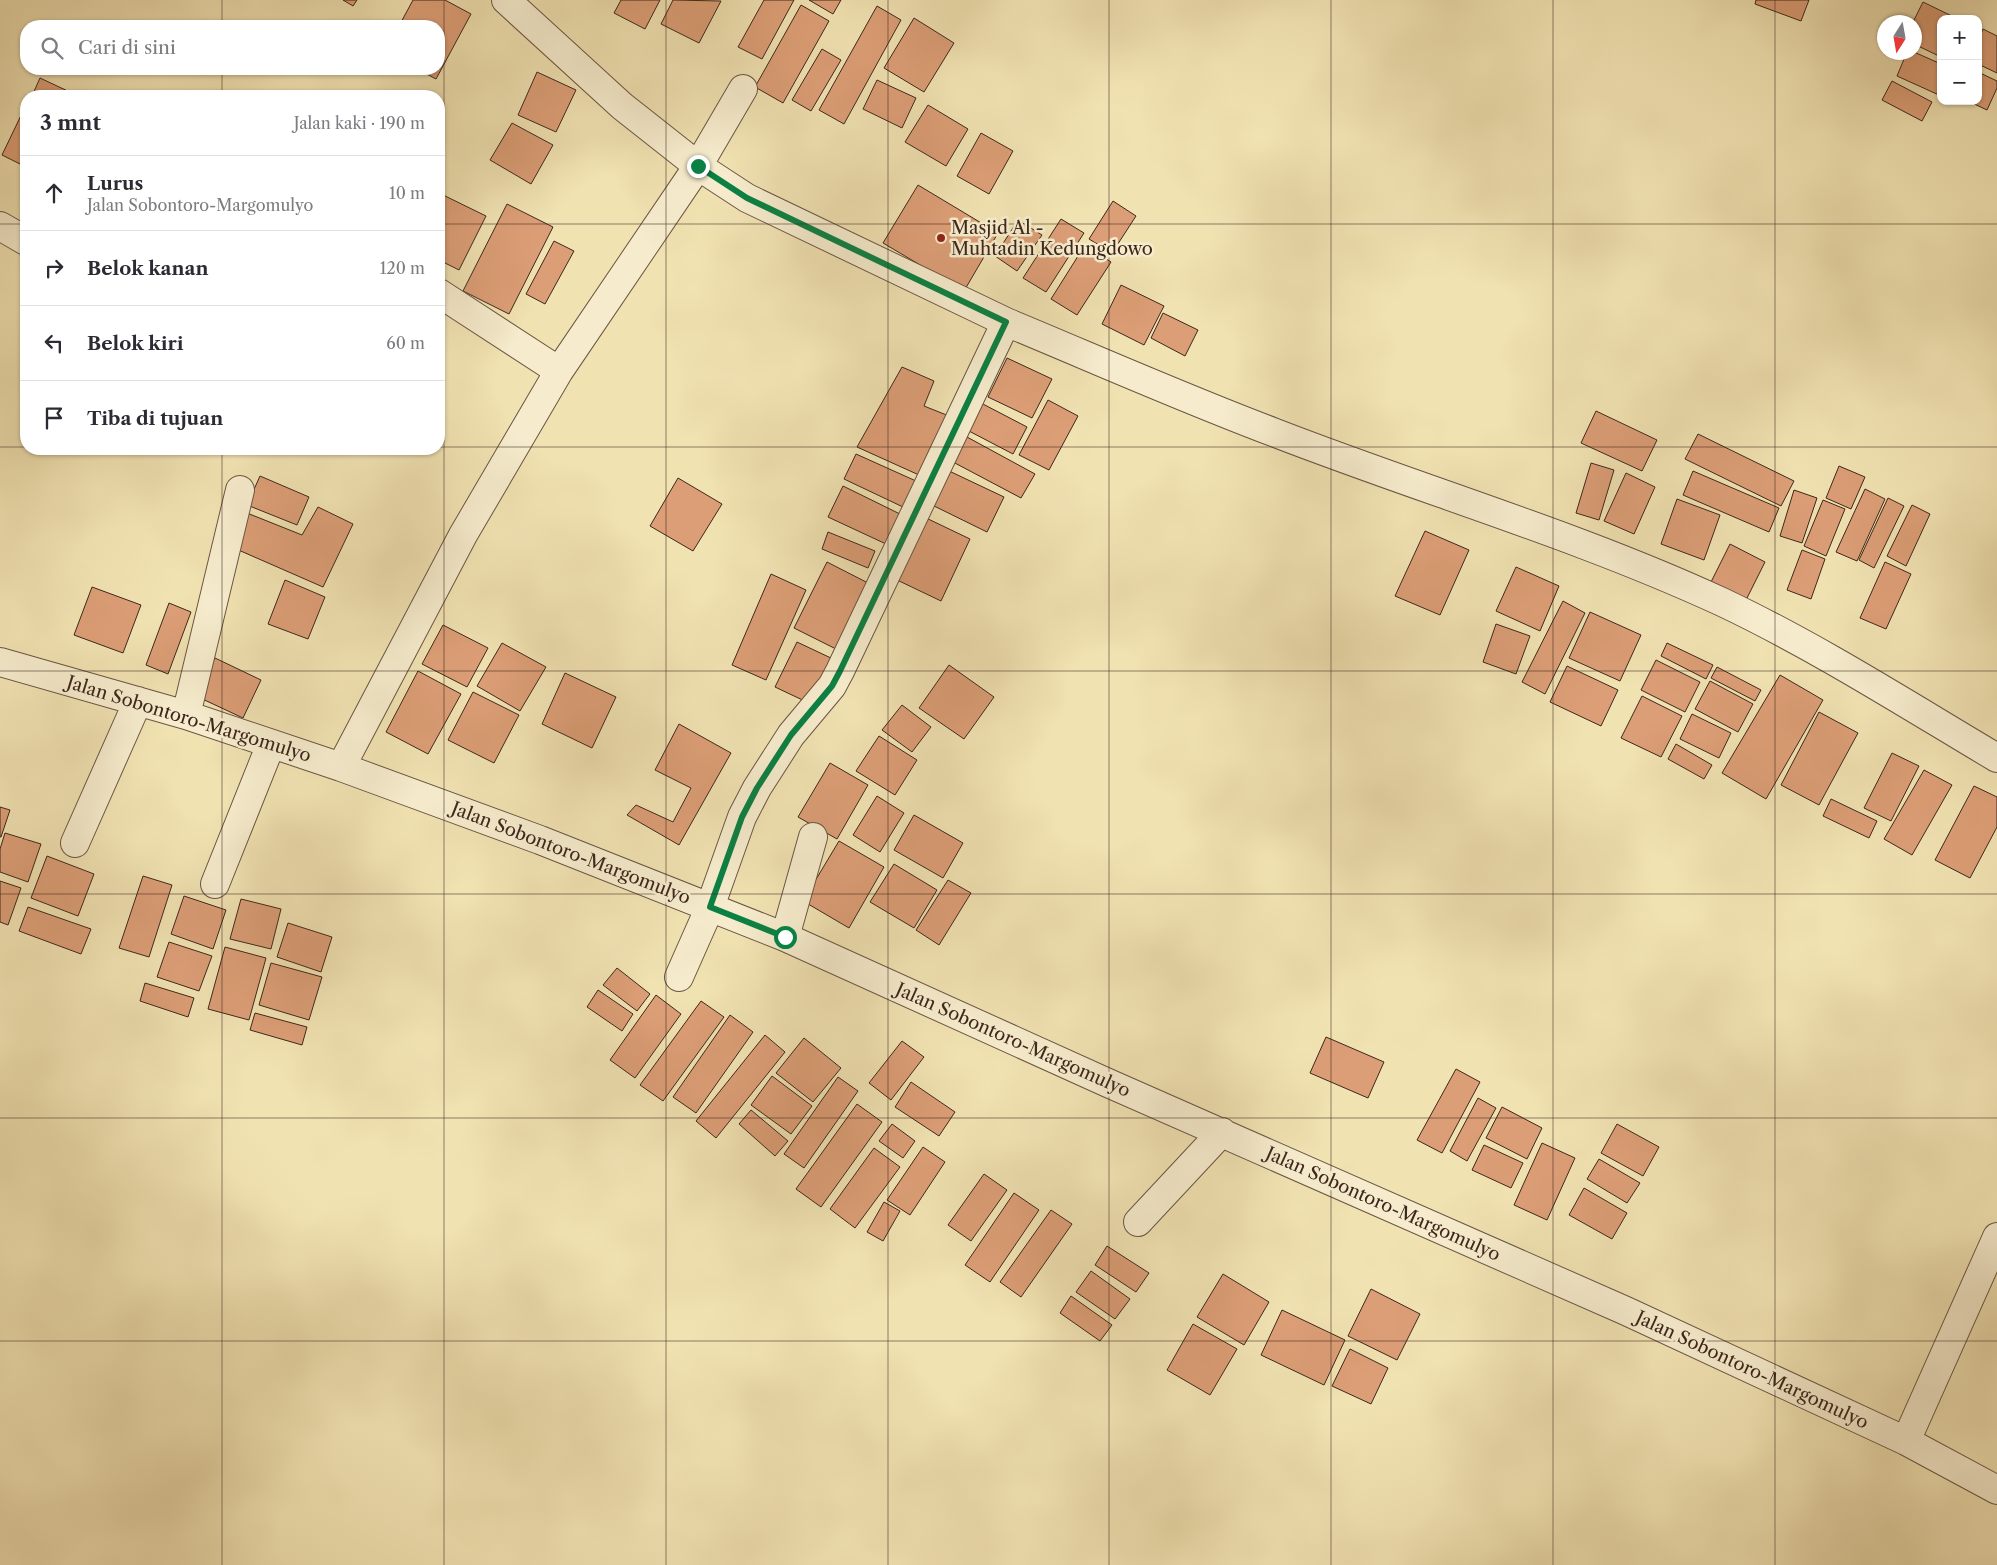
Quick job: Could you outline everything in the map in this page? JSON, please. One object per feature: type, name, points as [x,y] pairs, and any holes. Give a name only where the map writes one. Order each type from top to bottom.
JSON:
[{"type":"street","points":[[506,0],[622,106],[698,166],[747,198],[1006,322],[1272,432],[1509,517],[1722,602],[1816,650],[1997,758]]},
{"type":"street","points":[[341,767],[462,535],[559,372],[698,166],[743,89]]},
{"type":"street","points":[[0,226],[20,238]]},
{"type":"street","points":[[445,296],[559,372]]},
{"type":"street","points":[[679,977],[710,907],[742,817],[757,788],[791,735],[832,686],[840,671],[1006,322]]},
{"type":"street","points":[[186,715],[240,490]]},
{"type":"street","name":"Jalan Sobontoro-Margomulyo","points":[[0,662],[186,715],[341,767],[540,840],[785,937],[1626,1311],[1906,1441],[1997,1490]]},
{"type":"street","points":[[75,843],[138,701]]},
{"type":"street","points":[[215,884],[272,744]]},
{"type":"street","points":[[785,937],[813,837]]},
{"type":"street","points":[[1138,1222],[1222,1132]]},
{"type":"street","points":[[1906,1441],[1997,1237]]},
{"type":"building","points":[[343,0],[357,0],[353,6]]},
{"type":"building","points":[[413,0],[445,0],[471,14],[445,62],[445,20],[402,20]]},
{"type":"building","points":[[621,0],[660,0],[645,29],[614,13]]},
{"type":"building","points":[[673,0],[721,1],[699,43],[661,24]]},
{"type":"building","points":[[764,0],[794,0],[762,59],[738,47]]},
{"type":"building","points":[[809,0],[841,0],[833,14]]},
{"type":"building","points":[[1756,0],[1809,0],[1801,21],[1755,4]]},
{"type":"building","points":[[1923,2],[1950,15],[1937,15],[1937,55],[1922,48],[1922,15],[1916,15]]},
{"type":"building","points":[[801,5],[829,21],[783,103],[755,87]]},
{"type":"building","points":[[877,6],[901,20],[844,124],[819,110]]},
{"type":"building","points":[[914,18],[954,43],[924,92],[884,68]]},
{"type":"building","points":[[1983,29],[1997,36],[1997,73],[1982,66]]},
{"type":"building","points":[[822,49],[841,60],[811,111],[792,100]]},
{"type":"building","points":[[1922,56],[1937,62],[1937,94],[1897,76],[1904,60],[1922,60]]},
{"type":"building","points":[[537,72],[576,90],[556,132],[518,115]]},
{"type":"building","points":[[1982,74],[1997,81],[1997,88],[1987,110],[1976,105],[1982,105]]},
{"type":"building","points":[[428,75],[438,75],[436,79]]},
{"type":"building","points":[[40,78],[66,90],[35,90]]},
{"type":"building","points":[[877,80],[916,98],[902,128],[863,109]]},
{"type":"building","points":[[1892,81],[1932,102],[1922,121],[1882,100]]},
{"type":"building","points":[[928,105],[968,129],[946,166],[905,142]]},
{"type":"building","points":[[20,118],[20,164],[2,155]]},
{"type":"building","points":[[512,123],[553,145],[531,184],[490,160]]},
{"type":"building","points":[[981,133],[1013,151],[989,194],[957,176]]},
{"type":"building","name":"Masjid Al - Muhtadin Kedungdowo","points":[[918,185],[998,233],[964,291],[883,243]]},
{"type":"building","points":[[445,196],[486,216],[459,270],[445,263]]},
{"type":"building","points":[[1113,201],[1136,216],[1112,253],[1089,239]]},
{"type":"building","points":[[507,204],[553,227],[509,314],[463,291]]},
{"type":"building","points":[[1061,219],[1084,233],[1046,292],[1023,278]]},
{"type":"building","points":[[1018,220],[1042,235],[1017,271],[995,256]]},
{"type":"building","points":[[554,241],[574,251],[545,304],[526,294]]},
{"type":"building","points":[[1085,245],[1111,262],[1077,315],[1051,299]]},
{"type":"building","points":[[1121,285],[1164,306],[1144,345],[1102,324]]},
{"type":"building","points":[[1163,313],[1198,330],[1185,356],[1151,338]]},
{"type":"building","points":[[1007,358],[1052,379],[1032,418],[988,397]]},
{"type":"building","points":[[902,367],[934,381],[924,406],[954,418],[919,475],[857,447]]},
{"type":"building","points":[[1048,400],[1078,416],[1049,470],[1019,455]]},
{"type":"building","points":[[981,403],[1027,427],[1013,454],[967,430]]},
{"type":"building","points":[[1596,411],[1657,440],[1642,471],[1581,443]]},
{"type":"building","points":[[1698,434],[1794,481],[1781,506],[1685,459]]},
{"type":"building","points":[[967,437],[1035,474],[1021,498],[953,462]]},
{"type":"building","points":[[856,454],[916,481],[903,507],[844,479]]},
{"type":"building","points":[[1591,463],[1614,470],[1599,520],[1576,513]]},
{"type":"building","points":[[1839,466],[1865,477],[1851,509],[1826,498]]},
{"type":"building","points":[[947,470],[1004,497],[987,532],[930,504]]},
{"type":"building","points":[[1693,471],[1779,508],[1769,532],[1683,495]]},
{"type":"building","points":[[1626,473],[1655,487],[1634,534],[1604,521]]},
{"type":"building","points":[[260,476],[309,497],[297,525],[247,505]]},
{"type":"building","points":[[678,478],[722,504],[693,551],[650,526]]},
{"type":"building","points":[[843,486],[900,514],[886,544],[828,517]]},
{"type":"building","points":[[1865,489],[1885,499],[1857,561],[1836,552]]},
{"type":"building","points":[[1794,490],[1817,498],[1802,543],[1780,536]]},
{"type":"building","points":[[1888,498],[1904,506],[1874,568],[1859,560]]},
{"type":"building","points":[[1677,499],[1720,515],[1704,560],[1661,544]]},
{"type":"building","points":[[1823,500],[1845,509],[1826,556],[1804,546]]},
{"type":"building","points":[[1912,505],[1930,514],[1906,566],[1887,556]]},
{"type":"building","points":[[318,507],[353,524],[323,587],[227,545],[242,511],[302,535]]},
{"type":"building","points":[[924,517],[970,539],[941,601],[895,579]]},
{"type":"building","points":[[1425,531],[1469,550],[1440,615],[1395,596]]},
{"type":"building","points":[[828,532],[875,551],[868,568],[822,549]]},
{"type":"building","points":[[1730,544],[1765,562],[1746,600],[1711,582]]},
{"type":"building","points":[[1802,550],[1825,559],[1811,599],[1787,590]]},
{"type":"building","points":[[827,562],[872,585],[840,651],[794,628]]},
{"type":"building","points":[[1885,562],[1911,574],[1886,629],[1860,618]]},
{"type":"building","points":[[1516,567],[1559,586],[1540,631],[1496,611]]},
{"type":"building","points":[[771,574],[806,590],[766,680],[732,665]]},
{"type":"building","points":[[285,580],[325,597],[308,639],[268,624]]},
{"type":"building","points":[[92,587],[141,605],[123,653],[74,635]]},
{"type":"building","points":[[1563,601],[1585,613],[1545,694],[1522,682]]},
{"type":"building","points":[[169,603],[191,612],[168,674],[146,665]]},
{"type":"building","points":[[1590,612],[1641,635],[1620,681],[1569,658]]},
{"type":"building","points":[[1496,624],[1530,636],[1516,674],[1483,662]]},
{"type":"building","points":[[443,625],[488,648],[467,687],[422,664]]},
{"type":"building","points":[[797,642],[833,659],[811,704],[775,687]]},
{"type":"building","points":[[502,643],[546,667],[520,711],[477,686]]},
{"type":"building","points":[[1667,643],[1713,665],[1706,679],[1661,656]]},
{"type":"building","points":[[215,658],[261,680],[243,718],[196,696]]},
{"type":"building","points":[[1656,660],[1700,682],[1685,712],[1641,690]]},
{"type":"building","points":[[949,665],[994,697],[964,739],[919,708]]},
{"type":"building","points":[[1567,666],[1618,690],[1601,726],[1550,702]]},
{"type":"building","points":[[1717,667],[1761,690],[1755,701],[1711,678]]},
{"type":"building","points":[[418,671],[461,694],[428,754],[386,732]]},
{"type":"building","points":[[565,673],[616,697],[592,748],[542,724]]},
{"type":"building","points":[[1780,675],[1823,700],[1766,799],[1722,773]]},
{"type":"building","points":[[1710,681],[1753,704],[1738,732],[1695,709]]},
{"type":"building","points":[[473,692],[519,715],[494,763],[448,740]]},
{"type":"building","points":[[1642,696],[1682,716],[1661,757],[1621,738]]},
{"type":"building","points":[[902,705],[931,727],[912,752],[882,730]]},
{"type":"building","points":[[1819,712],[1858,733],[1819,805],[1781,785]]},
{"type":"building","points":[[1692,714],[1731,733],[1719,758],[1680,739]]},
{"type":"building","points":[[679,724],[731,753],[679,845],[627,815],[636,805],[673,822],[691,788],[655,770]]},
{"type":"building","points":[[879,736],[917,760],[895,795],[856,771]]},
{"type":"building","points":[[1676,744],[1712,765],[1704,779],[1668,759]]},
{"type":"building","points":[[1892,753],[1919,766],[1891,821],[1864,808]]},
{"type":"building","points":[[830,763],[868,785],[837,839],[798,817]]},
{"type":"building","points":[[1924,770],[1952,785],[1912,855],[1884,839]]},
{"type":"building","points":[[1974,786],[1997,797],[1997,827],[1970,878],[1935,860]]},
{"type":"building","points":[[877,796],[904,813],[880,852],[853,835]]},
{"type":"building","points":[[1831,799],[1877,821],[1869,838],[1823,816]]},
{"type":"building","points":[[0,807],[10,810],[1,837],[0,837]]},
{"type":"building","points":[[914,815],[963,843],[943,878],[894,850]]},
{"type":"building","points":[[5,833],[41,844],[28,882],[0,872],[0,849]]},
{"type":"building","points":[[839,841],[884,867],[849,928],[803,901]]},
{"type":"building","points":[[47,856],[94,874],[78,916],[31,898]]},
{"type":"building","points":[[894,864],[937,890],[914,928],[870,902]]},
{"type":"building","points":[[143,876],[172,885],[149,957],[119,948]]},
{"type":"building","points":[[948,880],[971,893],[939,945],[916,930]]},
{"type":"building","points":[[0,881],[21,888],[8,925],[0,922]]},
{"type":"building","points":[[184,896],[226,910],[213,949],[171,934]]},
{"type":"building","points":[[241,899],[281,909],[271,949],[230,939]]},
{"type":"building","points":[[28,907],[91,929],[81,954],[19,931]]},
{"type":"building","points":[[288,923],[332,937],[321,972],[277,957]]},
{"type":"building","points":[[169,942],[212,956],[199,991],[157,977]]},
{"type":"building","points":[[225,947],[266,958],[249,1020],[208,1009]]},
{"type":"building","points":[[271,963],[322,977],[309,1020],[259,1005]]},
{"type":"building","points":[[617,968],[650,994],[637,1011],[603,985]]},
{"type":"building","points":[[145,983],[194,998],[188,1017],[140,1001]]},
{"type":"building","points":[[598,990],[633,1014],[622,1031],[587,1007]]},
{"type":"building","points":[[656,995],[681,1014],[635,1078],[610,1060]]},
{"type":"building","points":[[701,1001],[724,1017],[663,1101],[640,1085]]},
{"type":"building","points":[[255,1013],[307,1027],[302,1045],[250,1030]]},
{"type":"building","points":[[730,1015],[753,1032],[696,1113],[673,1097]]},
{"type":"building","points":[[765,1035],[785,1052],[716,1138],[696,1121]]},
{"type":"building","points":[[1326,1037],[1384,1062],[1368,1098],[1310,1073]]},
{"type":"building","points":[[804,1038],[841,1068],[813,1102],[776,1073]]},
{"type":"building","points":[[902,1041],[924,1057],[891,1100],[869,1083]]},
{"type":"building","points":[[1456,1069],[1480,1082],[1442,1153],[1417,1140]]},
{"type":"building","points":[[772,1076],[812,1106],[791,1134],[751,1105]]},
{"type":"building","points":[[838,1077],[858,1091],[804,1168],[784,1154]]},
{"type":"building","points":[[911,1082],[955,1112],[939,1136],[895,1107]]},
{"type":"building","points":[[1478,1098],[1496,1108],[1467,1161],[1450,1151]]},
{"type":"building","points":[[857,1104],[882,1122],[821,1207],[796,1189]]},
{"type":"building","points":[[1502,1107],[1542,1128],[1527,1159],[1486,1138]]},
{"type":"building","points":[[751,1110],[788,1141],[775,1156],[739,1124]]},
{"type":"building","points":[[892,1124],[915,1141],[903,1158],[879,1141]]},
{"type":"building","points":[[1617,1124],[1659,1147],[1643,1176],[1601,1153]]},
{"type":"building","points":[[1542,1143],[1575,1158],[1547,1220],[1514,1205]]},
{"type":"building","points":[[1484,1145],[1523,1163],[1511,1188],[1472,1170]]},
{"type":"building","points":[[923,1147],[945,1162],[910,1215],[887,1200]]},
{"type":"building","points":[[874,1148],[900,1167],[855,1228],[830,1209]]},
{"type":"building","points":[[1599,1159],[1640,1183],[1627,1203],[1587,1179]]},
{"type":"building","points":[[984,1174],[1007,1190],[971,1241],[948,1225]]},
{"type":"building","points":[[1584,1188],[1627,1213],[1612,1239],[1569,1215]]},
{"type":"building","points":[[1014,1193],[1039,1210],[990,1282],[965,1265]]},
{"type":"building","points":[[884,1202],[900,1211],[883,1241],[867,1232]]},
{"type":"building","points":[[1051,1210],[1072,1224],[1021,1297],[1000,1282]]},
{"type":"building","points":[[1107,1246],[1149,1273],[1136,1292],[1095,1265]]},
{"type":"building","points":[[1091,1271],[1130,1299],[1115,1319],[1076,1292]]},
{"type":"building","points":[[1223,1274],[1269,1302],[1244,1345],[1197,1317]]},
{"type":"building","points":[[1371,1289],[1420,1314],[1397,1360],[1348,1336]]},
{"type":"building","points":[[1071,1296],[1112,1325],[1100,1341],[1060,1313]]},
{"type":"building","points":[[1282,1310],[1345,1340],[1324,1385],[1261,1355]]},
{"type":"building","points":[[1193,1324],[1237,1349],[1210,1395],[1167,1370]]},
{"type":"building","points":[[1350,1349],[1388,1368],[1371,1404],[1332,1386]]},
{"type":"place","name":"Masjid Al - Muhtadin Kedungdowo","points":[[941,238]]},
{"type":"route","points":[[698,166],[747,198],[1006,322],[832,686],[791,735],[757,788],[742,817],[710,907],[785,937]]}]
